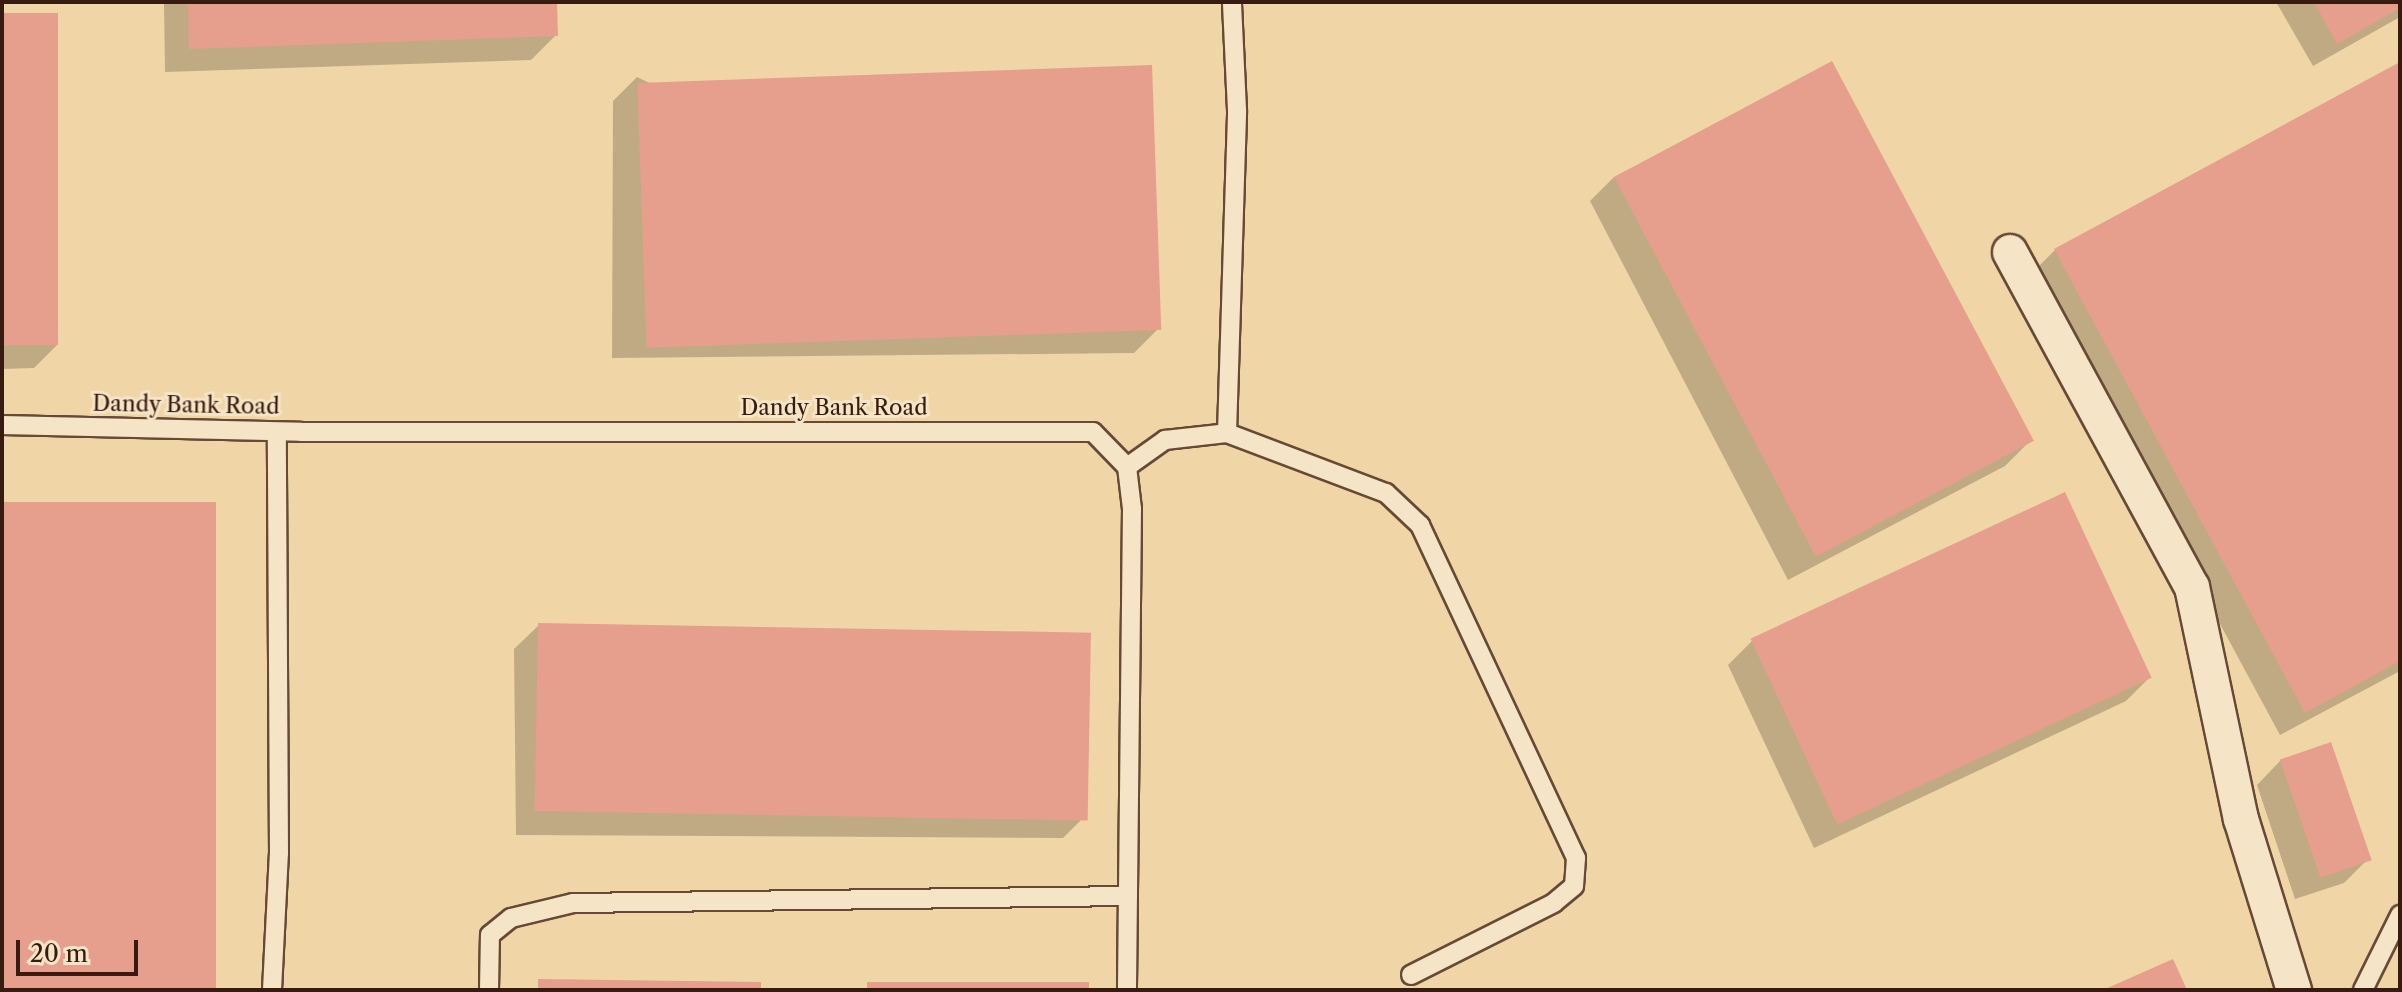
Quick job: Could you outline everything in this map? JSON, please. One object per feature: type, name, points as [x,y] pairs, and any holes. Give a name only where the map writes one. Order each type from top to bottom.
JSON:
[{"type":"street","points":[[2010,252],[2192,587],[2241,819],[2294,990]]},
{"type":"lane","points":[[1227,433],[1237,110],[1232,2]]},
{"type":"lane","name":"Dandy Bank Road","points":[[2,425],[277,432],[1093,432],[1127,467]]},
{"type":"lane","points":[[272,990],[279,853],[277,432]]},
{"type":"lane","points":[[1127,990],[1132,509],[1127,467],[1165,440],[1227,433],[1386,493],[1420,525],[1576,858],[1574,886],[1554,903],[1411,975]]},
{"type":"lane","points":[[489,990],[490,935],[511,918],[573,903],[1128,896]]},
{"type":"lane","points":[[2363,990],[2400,915]]},
{"type":"building","points":[[188,2],[557,2],[558,36],[189,49]]},
{"type":"building","points":[[2314,2],[2400,2],[2400,8],[2337,44]]},
{"type":"building","points":[[2,13],[58,13],[58,345],[2,345]]},
{"type":"building","points":[[1832,61],[2034,441],[1816,557],[1614,177]]},
{"type":"building","points":[[2400,62],[2400,661],[2305,713],[2054,249]]},
{"type":"building","points":[[1152,65],[1161,330],[647,348],[637,83]]},
{"type":"building","points":[[2065,492],[2152,678],[1837,824],[1751,639]]},
{"type":"building","points":[[2,502],[216,502],[216,990],[2,990]]},
{"type":"building","points":[[538,623],[1091,633],[1088,821],[535,811]]},
{"type":"building","points":[[2331,742],[2372,860],[2321,878],[2280,760]]},
{"type":"building","points":[[2173,959],[2187,990],[2103,990]]},
{"type":"building","points":[[538,979],[761,982],[761,990],[538,990]]},
{"type":"building","points":[[867,982],[1089,982],[1089,990],[867,990]]}]
